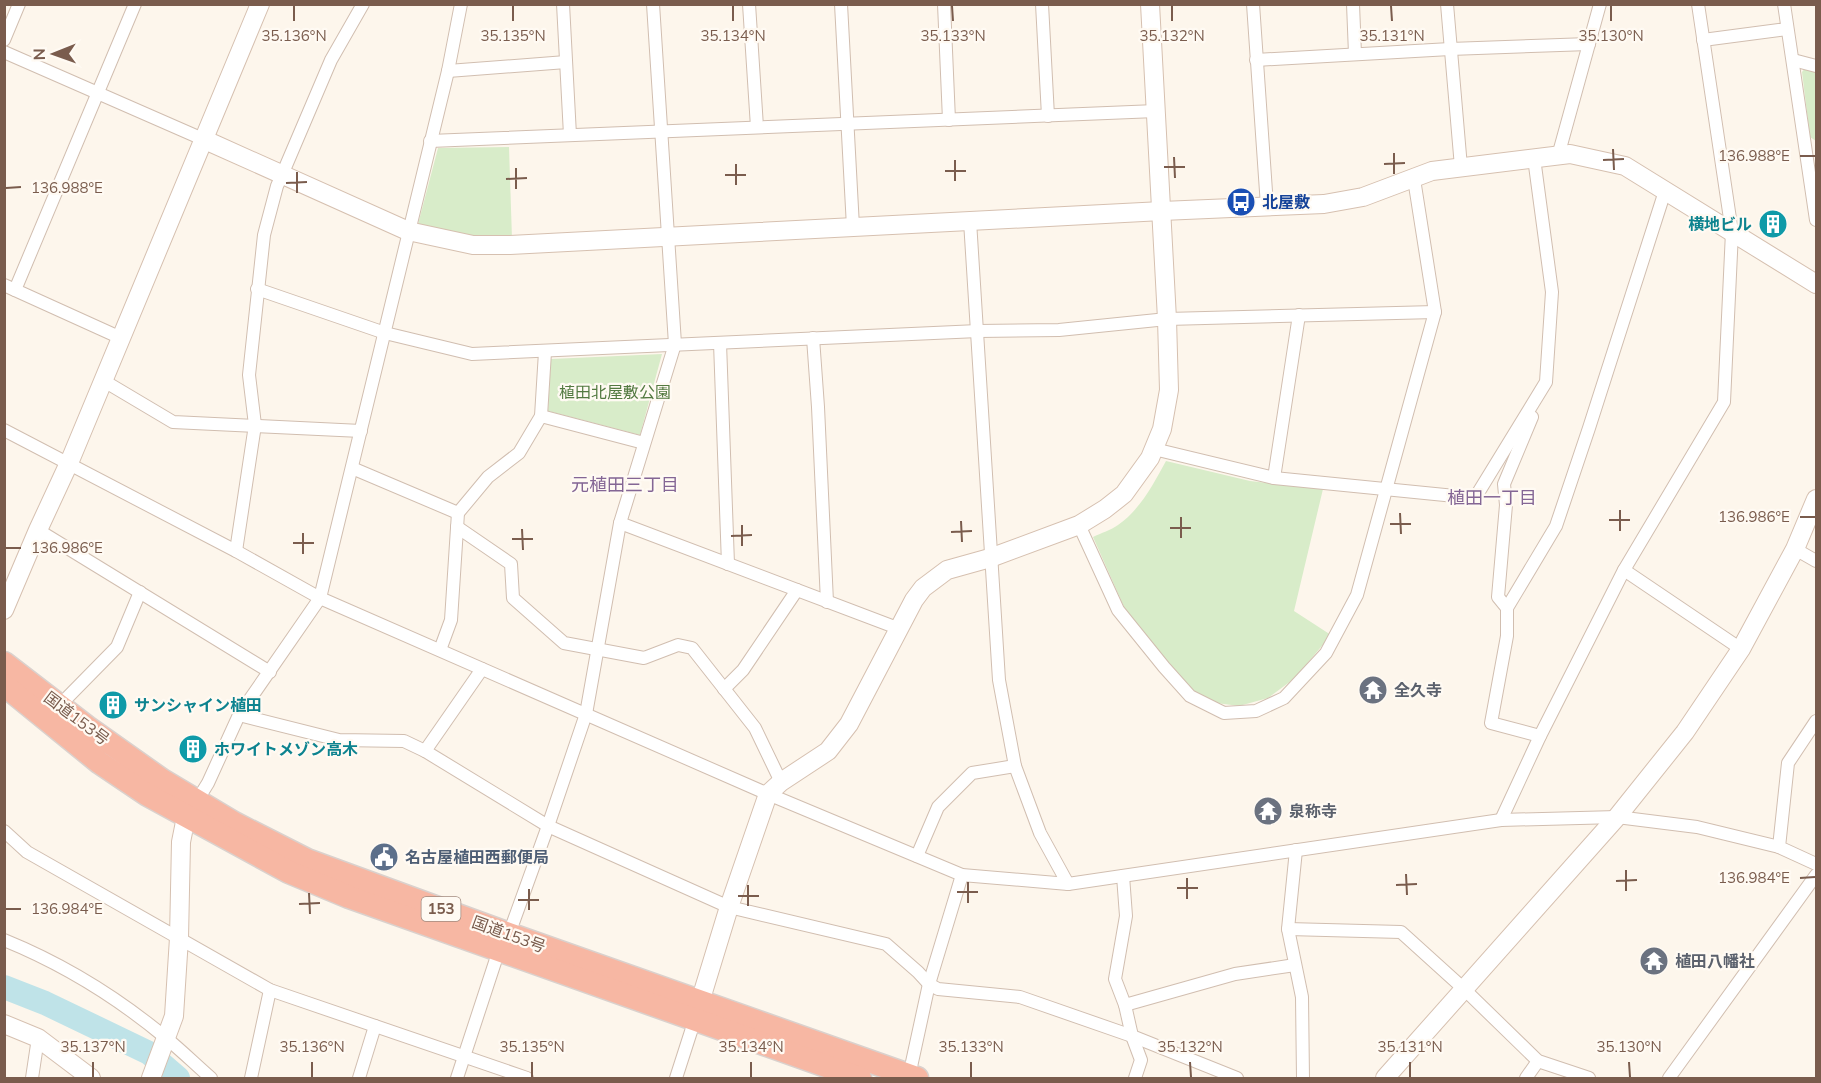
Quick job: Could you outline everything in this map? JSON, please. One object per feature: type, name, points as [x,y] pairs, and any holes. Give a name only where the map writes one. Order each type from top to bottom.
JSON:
[{"type":"highway","name":"国道153号","points":[[4,663],[87,727],[162,780],[192,809],[289,872],[349,897],[504,942],[697,1010],[913,1077]]},
{"type":"highway","name":"国道153号","points":[[4,685],[100,763],[146,795],[192,809]]},
{"type":"highway","name":"国道153号","points":[[697,1010],[860,1078]]},
{"type":"street","points":[[4,40],[20,4]]},
{"type":"street","points":[[122,338],[10,288],[98,93],[135,4]]},
{"type":"street","points":[[4,610],[69,464],[260,4]]},
{"type":"street","points":[[236,551],[255,425],[249,375],[264,235],[277,186],[331,60],[363,4]]},
{"type":"street","points":[[151,1078],[174,1016],[179,938],[180,842],[192,809],[208,783],[239,715],[320,598],[448,70],[461,4]]},
{"type":"street","points":[[563,4],[570,135]]},
{"type":"street","points":[[457,1078],[504,942],[548,826],[585,714],[620,523],[675,344],[653,4]]},
{"type":"street","points":[[749,4],[757,127]]},
{"type":"street","points":[[841,4],[853,227]]},
{"type":"street","points":[[944,4],[949,120]]},
{"type":"street","points":[[1042,4],[1048,116]]},
{"type":"street","points":[[676,1078],[729,907],[775,788],[828,751],[849,724],[914,600],[923,588],[947,570],[990,558],[1079,525],[1124,494],[1154,449],[1162,429],[1169,390],[1162,211],[1150,4]]},
{"type":"street","points":[[1253,4],[1267,207]]},
{"type":"street","points":[[1353,4],[1355,54]]},
{"type":"street","points":[[1448,4],[1461,167]]},
{"type":"street","points":[[1557,156],[1600,4]]},
{"type":"street","points":[[1501,820],[1540,736],[1624,570],[1724,402],[1732,232],[1698,4]]},
{"type":"street","points":[[1784,4],[1810,149],[1816,220]]},
{"type":"street","points":[[1703,40],[1787,29]]},
{"type":"street","points":[[1256,60],[1589,44]]},
{"type":"street","points":[[4,52],[408,231],[473,245],[1324,204],[1363,197],[1432,171],[1570,154],[1625,166],[1816,284]]},
{"type":"street","points":[[1793,60],[1816,66]]},
{"type":"street","points":[[448,70],[566,62]]},
{"type":"street","points":[[430,141],[1156,111]]},
{"type":"street","points":[[1507,608],[1498,597],[1506,505],[1503,484],[1546,382],[1552,292],[1534,158]]},
{"type":"street","points":[[1079,525],[1118,610],[1190,696],[1224,712],[1256,711],[1284,698],[1326,653],[1357,595],[1435,312],[1414,179]]},
{"type":"street","points":[[1540,736],[1491,723],[1507,636],[1507,608],[1556,526],[1590,428],[1665,191]]},
{"type":"street","points":[[970,221],[999,680],[1015,766],[1040,833],[1068,884]]},
{"type":"street","points":[[257,289],[385,333],[472,354],[978,331],[1059,330],[1167,319],[1435,312]]},
{"type":"street","points":[[1274,478],[1299,315]]},
{"type":"street","points":[[813,339],[826,602]]},
{"type":"street","points":[[720,343],[728,564]]},
{"type":"street","points":[[440,650],[452,620],[458,513],[489,477],[519,453],[541,416],[545,352]]},
{"type":"street","points":[[104,381],[173,422],[361,431]]},
{"type":"street","points":[[1154,449],[1274,478],[1474,498],[1546,382]]},
{"type":"street","points":[[541,416],[644,443]]},
{"type":"street","points":[[4,430],[236,551],[320,598],[585,714],[775,788],[962,875],[1068,884],[1501,820],[1617,817],[1697,827],[1779,847],[1816,864]]},
{"type":"street","points":[[352,468],[458,513]]},
{"type":"street","points":[[1385,1078],[1617,817],[1685,732],[1741,649],[1795,549],[1816,499]]},
{"type":"street","points":[[620,523],[900,629]]},
{"type":"street","points":[[457,527],[511,564],[513,598],[564,643],[644,658],[678,645],[692,648],[755,728],[775,788]]},
{"type":"street","points":[[38,530],[270,672]]},
{"type":"street","points":[[1795,549],[1816,561]]},
{"type":"street","points":[[1624,570],[1741,649]]},
{"type":"street","points":[[724,689],[743,670],[797,590]]},
{"type":"street","points":[[60,705],[117,646],[140,592]]},
{"type":"street","points":[[425,751],[482,669]]},
{"type":"street","points":[[239,715],[339,740],[404,741],[425,751],[548,826],[729,907],[886,944],[929,984],[938,989],[1020,997],[1132,1036],[1237,1078]]},
{"type":"street","points":[[1779,847],[1788,763],[1816,721]]},
{"type":"street","points":[[917,856],[938,807],[972,773],[1015,766]]},
{"type":"street","points":[[4,831],[27,852],[270,990],[527,1078]]},
{"type":"street","points":[[1296,850],[1288,929],[1302,996],[1303,1078]]},
{"type":"street","points":[[913,1077],[929,984],[962,875]]},
{"type":"street","points":[[1669,1078],[1816,875]]},
{"type":"street","points":[[1123,876],[1126,916],[1115,979],[1125,1005],[1132,1036],[1142,1060],[1135,1078]]},
{"type":"street","points":[[1288,929],[1401,932],[1538,1061],[1589,1078]]},
{"type":"street","points":[[4,940],[37,954],[99,988],[166,1038],[211,1078]]},
{"type":"street","points":[[1125,1005],[1235,974],[1295,965]]},
{"type":"street","points":[[251,1078],[270,990]]},
{"type":"street","points":[[4,1024],[38,1038],[91,1078]]},
{"type":"street","points":[[359,1078],[375,1026]]},
{"type":"street","points":[[32,1078],[38,1038]]},
{"type":"street","points":[[1526,1078],[1538,1061]]},
{"type":"green space","points":[[1806,67],[1816,70],[1816,141],[1810,137],[1802,72]]},
{"type":"green space","points":[[509,147],[512,239],[476,238],[417,228],[438,148]]},
{"type":"green space","name":"植田北屋敷公園","points":[[662,354],[640,435],[548,411],[551,359]]},
{"type":"green space","points":[[1166,461],[1250,481],[1323,489],[1294,611],[1331,635],[1295,678],[1268,698],[1239,706],[1209,702],[1184,686],[1124,607],[1093,537],[1115,527],[1133,512],[1146,496]]},
{"type":"waterway","points":[[4,987],[45,1003],[149,1053],[178,1078]]},
{"type":"place","name":"北屋敷","points":[[1241,202]]},
{"type":"place","name":"横地ビル","points":[[1773,224]]},
{"type":"place","name":"全久寺","points":[[1373,690]]},
{"type":"place","name":"サンシャイン植田","points":[[113,705]]},
{"type":"place","name":"ホワイトメゾン高木","points":[[193,749]]},
{"type":"place","name":"泉称寺","points":[[1268,811]]},
{"type":"place","name":"名古屋植田西郵便局","points":[[384,857]]},
{"type":"place","name":"植田八幡社","points":[[1654,961]]},
{"type":"district","name":"元植田三丁目","points":[[625,485]]},
{"type":"district","name":"植田一丁目","points":[[1492,498]]}]
